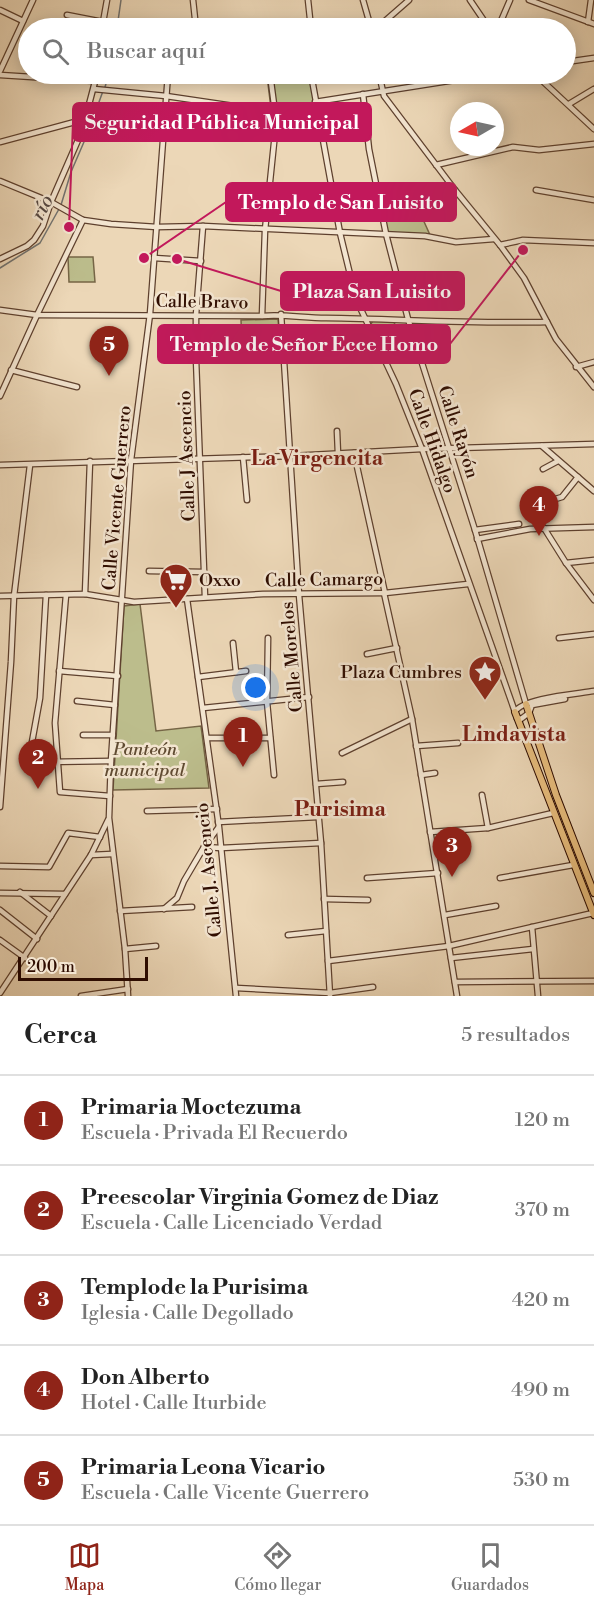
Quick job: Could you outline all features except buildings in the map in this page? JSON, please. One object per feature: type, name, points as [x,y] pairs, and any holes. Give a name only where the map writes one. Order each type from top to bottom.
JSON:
[{"type":"main road","points":[[526,704],[556,795],[594,893]]},
{"type":"main road","points":[[516,715],[594,914]]},
{"type":"main road","points":[[522,731],[534,728]]},
{"type":"main road","points":[[548,799],[556,795]]},
{"type":"street","points":[[24,18],[33,0]]},
{"type":"street","points":[[104,18],[107,0]]},
{"type":"street","points":[[193,0],[195,18]]},
{"type":"street","points":[[308,0],[310,18]]},
{"type":"street","points":[[363,0],[368,18]]},
{"type":"street","points":[[388,18],[409,0]]},
{"type":"street","points":[[470,0],[482,18]]},
{"type":"street","points":[[502,18],[510,0]]},
{"type":"street","points":[[529,0],[545,2],[591,23],[591,0]]},
{"type":"street","points":[[0,10],[18,19]]},
{"type":"street","points":[[67,15],[77,18]]},
{"type":"street","points":[[18,31],[0,73],[18,74]]},
{"type":"street","points":[[0,53],[7,54]]},
{"type":"street","points":[[576,61],[594,58]]},
{"type":"street","points":[[0,259],[20,250],[34,240],[44,226],[86,119],[96,90],[95,84]]},
{"type":"street","name":"Calle Vicente Guerrero","points":[[128,996],[125,949],[109,818],[111,761],[131,460],[150,314],[167,84]]},
{"type":"street","points":[[262,316],[265,230],[276,113],[272,84]]},
{"type":"street","name":"Calle Hidalgo","points":[[312,84],[340,233],[356,299],[396,384],[422,449],[516,715]]},
{"type":"street","points":[[381,84],[382,91],[436,165],[524,278],[556,339],[594,387]]},
{"type":"street","points":[[315,102],[424,84]]},
{"type":"street","points":[[546,84],[594,129]]},
{"type":"street","points":[[569,104],[594,89]]},
{"type":"street","points":[[96,90],[166,96],[276,113],[283,120],[311,116],[316,109]]},
{"type":"street","name":"Calle Rayón","points":[[363,94],[369,149],[386,234],[408,319],[450,448],[526,704]]},
{"type":"street","points":[[246,138],[248,109]]},
{"type":"street","points":[[0,142],[86,119]]},
{"type":"street","points":[[436,165],[513,147],[539,150],[594,144]]},
{"type":"street","points":[[0,180],[53,202],[83,220],[111,224],[425,236],[456,242],[494,239]]},
{"type":"street","points":[[382,213],[417,204],[455,190]]},
{"type":"street","points":[[536,190],[594,200]]},
{"type":"street","points":[[0,396],[83,220]]},
{"type":"street","name":"Calle J Ascencio","points":[[203,226],[196,315],[196,359],[205,597]]},
{"type":"street","points":[[500,245],[523,240],[594,243]]},
{"type":"street","points":[[154,258],[201,261]]},
{"type":"street","name":"Calle Bravo","points":[[0,310],[37,315],[262,316],[281,314],[324,318],[547,322]]},
{"type":"street","name":"Calle Morelos","points":[[281,314],[299,595],[321,843],[330,994]]},
{"type":"street","points":[[576,367],[594,362]]},
{"type":"street","points":[[11,370],[76,387]]},
{"type":"street","points":[[337,430],[338,454]]},
{"type":"street","points":[[0,465],[594,444]]},
{"type":"street","points":[[542,446],[578,477],[591,485],[594,490]]},
{"type":"street","points":[[354,453],[412,719],[457,996]]},
{"type":"street","points":[[243,457],[247,500]]},
{"type":"street","points":[[85,594],[90,461]]},
{"type":"street","points":[[543,469],[558,461]]},
{"type":"street","points":[[0,807],[14,596],[30,465]]},
{"type":"street","points":[[539,504],[562,497],[578,477]]},
{"type":"street","points":[[475,530],[519,524]]},
{"type":"street","points":[[477,539],[544,528],[594,527]]},
{"type":"street","points":[[544,528],[594,600]]},
{"type":"street","points":[[566,562],[594,560]]},
{"type":"street","points":[[149,571],[204,572]]},
{"type":"street","name":"Calle Camargo","points":[[0,596],[85,594],[122,601],[263,594],[385,593],[468,584]]},
{"type":"street","points":[[46,595],[40,698],[32,742],[34,754],[39,761],[111,761]]},
{"type":"street","points":[[66,595],[55,729],[60,792],[110,796]]},
{"type":"street","name":"Calle J. Ascencio","points":[[187,599],[219,824],[236,996]]},
{"type":"street","points":[[559,638],[594,634]]},
{"type":"street","points":[[268,638],[267,702],[274,776]]},
{"type":"street","points":[[233,644],[236,672]]},
{"type":"street","points":[[367,654],[397,648]]},
{"type":"street","points":[[59,671],[117,676]]},
{"type":"street","points":[[198,677],[246,671]]},
{"type":"street","points":[[594,693],[532,705],[524,719],[516,715],[517,707],[526,704],[594,693]]},
{"type":"street","points":[[202,708],[309,697]]},
{"type":"street","points":[[77,702],[115,705]]},
{"type":"street","points":[[342,753],[412,719]]},
{"type":"street","points":[[83,735],[113,735]]},
{"type":"street","points":[[207,738],[270,738]]},
{"type":"street","points":[[416,746],[458,743]]},
{"type":"street","points":[[422,775],[435,773]]},
{"type":"street","points":[[316,784],[343,782]]},
{"type":"street","points":[[482,795],[488,828]]},
{"type":"street","points":[[147,811],[217,809]]},
{"type":"street","points":[[430,832],[488,828],[553,813]]},
{"type":"street","points":[[164,909],[177,898],[184,881],[219,824],[318,817]]},
{"type":"street","points":[[0,993],[91,855],[109,818]]},
{"type":"street","points":[[0,866],[49,867],[68,833],[100,837]]},
{"type":"street","points":[[204,847],[221,849],[321,843]]},
{"type":"street","points":[[91,855],[112,854]]},
{"type":"street","points":[[500,878],[573,865]]},
{"type":"street","points":[[367,878],[438,873]]},
{"type":"street","points":[[19,891],[51,916]]},
{"type":"street","points":[[0,892],[64,894]]},
{"type":"street","points":[[324,899],[368,900]]},
{"type":"street","points":[[445,915],[496,906]]},
{"type":"street","points":[[120,911],[192,907]]},
{"type":"street","points":[[0,910],[37,939]]},
{"type":"street","points":[[328,961],[449,946],[594,914]]},
{"type":"street","points":[[532,927],[538,996]]},
{"type":"street","points":[[288,935],[326,931]]},
{"type":"street","points":[[0,940],[25,958]]},
{"type":"street","points":[[125,949],[156,946]]},
{"type":"street","points":[[451,958],[533,949]]},
{"type":"street","points":[[0,980],[6,984]]},
{"type":"street","points":[[455,982],[594,981]]},
{"type":"street","points":[[236,988],[330,994],[373,987]]},
{"type":"street","points":[[81,996],[128,989]]},
{"type":"green space","points":[[268,84],[314,84],[316,100],[308,115],[284,119],[271,108]]},
{"type":"green space","points":[[417,206],[430,235],[387,233],[384,216]]},
{"type":"green space","points":[[68,257],[93,257],[95,282],[69,282]]},
{"type":"green space","points":[[278,319],[280,344],[268,345],[263,325],[256,326],[257,340],[254,343],[242,344],[241,320]]},
{"type":"green space","points":[[373,321],[394,322],[399,336],[378,341],[370,325]]},
{"type":"green space","name":"Panteón municipal","points":[[140,604],[156,731],[201,726],[209,788],[113,790],[124,606]]},
{"type":"waterway","name":"río","points":[[118,18],[121,0]]},
{"type":"waterway","name":"río","points":[[61,205],[71,172],[103,91]]},
{"type":"waterway","name":"río","points":[[0,268],[40,243],[59,209]]},
{"type":"place","name":"Seguridad Pública Municipal","points":[[69,227]]},
{"type":"place","name":"Templo de Señor Ecce Homo","points":[[523,250]]},
{"type":"place","name":"Templo de San Luisito","points":[[144,258]]},
{"type":"place","name":"Plaza San Luisito","points":[[177,259]]},
{"type":"place","name":"Primaria Leona Vicario","points":[[109,376]]},
{"type":"place","name":"Don Alberto","points":[[539,536]]},
{"type":"place","name":"Oxxo","points":[[176,609]]},
{"type":"place","name":"Plaza Cumbres","points":[[485,701]]},
{"type":"place","name":"Primaria Moctezuma","points":[[243,767]]},
{"type":"place","name":"Preescolar Virginia Gomez de Diaz","points":[[38,789]]},
{"type":"place","name":"Templode la Purisima","points":[[452,877]]},
{"type":"district","name":"La Virgencita","points":[[317,459]]},
{"type":"district","name":"Lindavista","points":[[514,735]]},
{"type":"district","name":"Purisima","points":[[340,810]]}]
